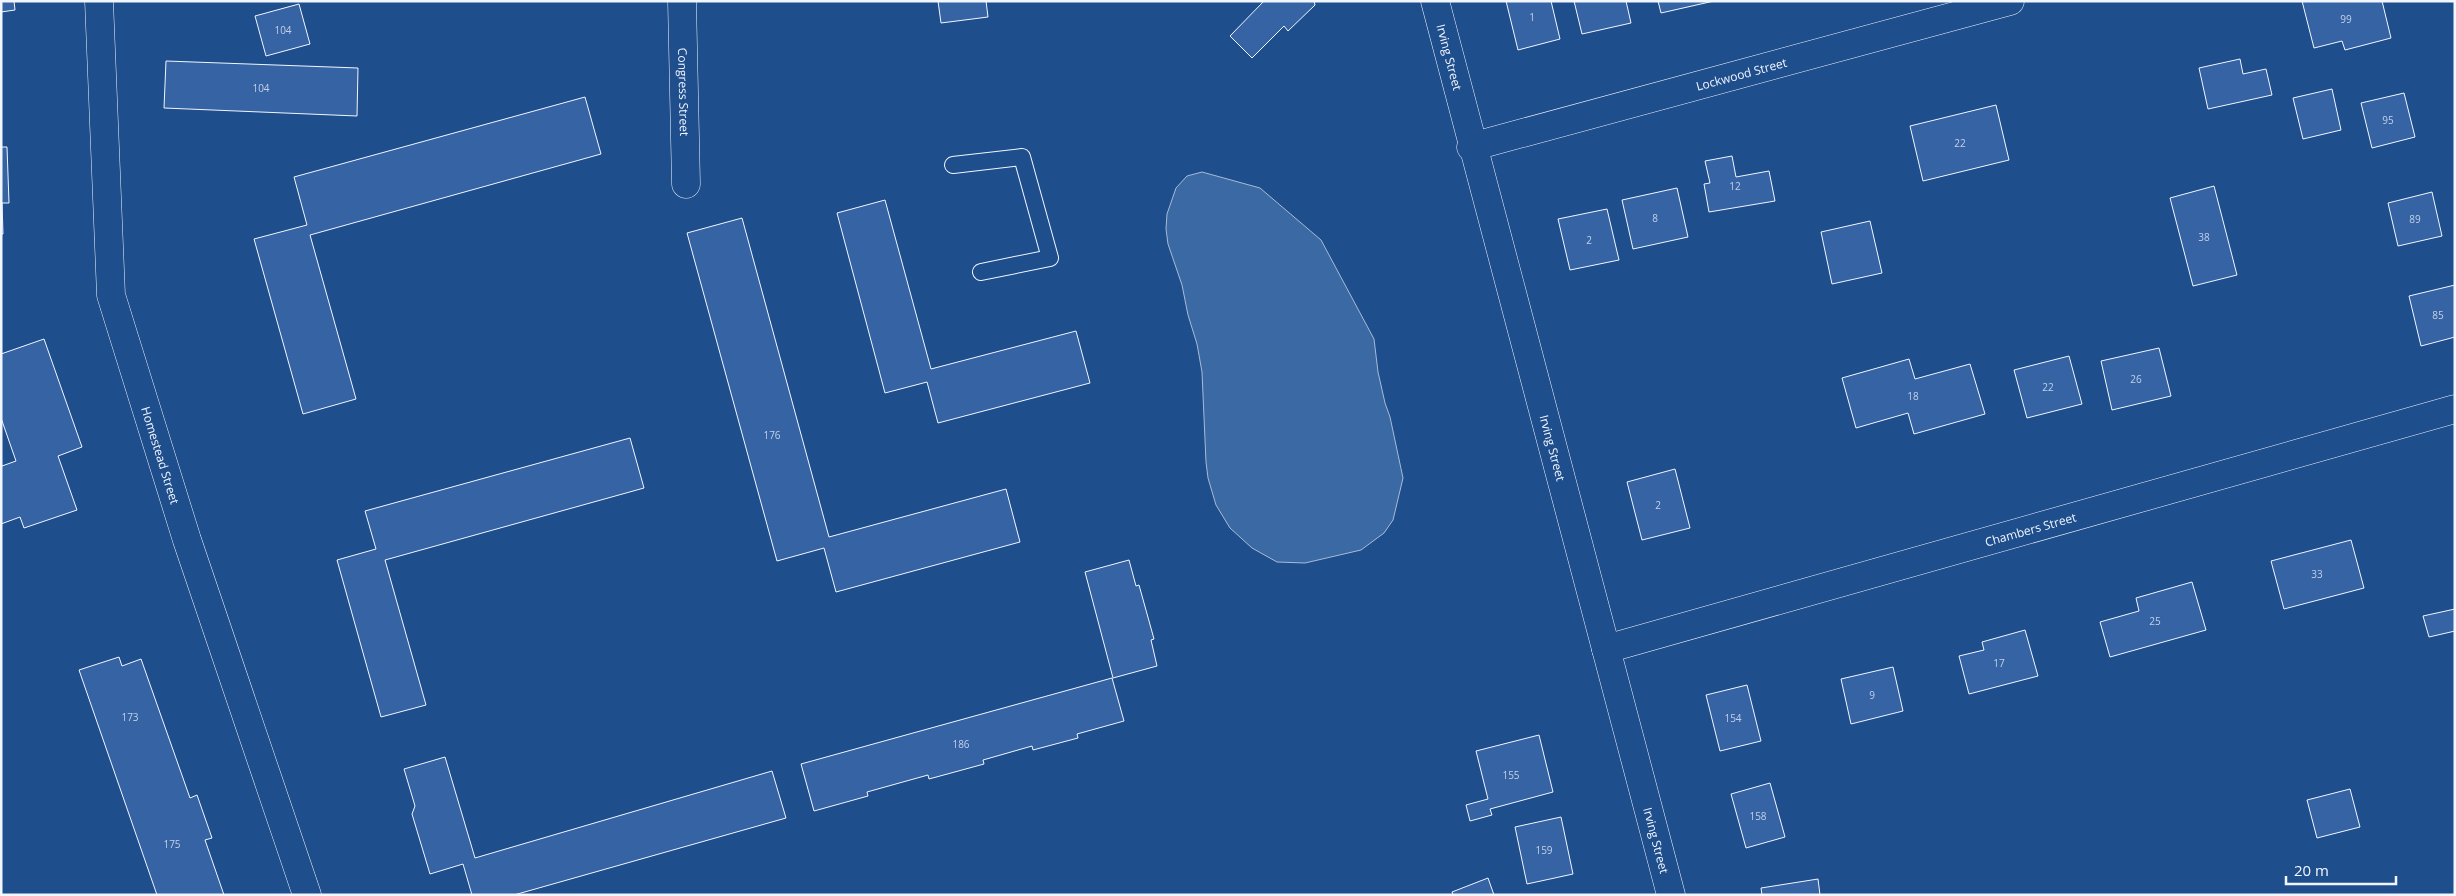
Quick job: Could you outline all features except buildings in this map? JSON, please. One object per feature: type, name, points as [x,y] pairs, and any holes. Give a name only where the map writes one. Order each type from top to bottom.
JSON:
[{"type":"street","name":"Homestead Street","points":[[99,1],[111,295],[187,540],[307,895]]},
{"type":"street","name":"Congress Street","points":[[682,1],[686,184]]},
{"type":"street","name":"Irving Street","points":[[1434,1],[1471,147],[1671,895]]},
{"type":"street","name":"Lockwood Street","points":[[1471,147],[2010,1]]},
{"type":"street","name":"Chambers Street","points":[[1606,649],[2455,409]]},
{"type":"lane","points":[[953,165],[1022,157],[1050,258],[981,272]]},
{"type":"water","points":[[1202,172],[1260,188],[1321,240],[1374,339],[1378,372],[1403,478],[1393,520],[1384,533],[1361,550],[1305,563],[1277,562],[1252,548],[1230,528],[1216,505],[1208,478],[1206,462],[1202,372],[1197,344],[1188,315],[1182,285],[1168,244],[1166,229],[1167,214],[1176,188],[1187,176]]}]
